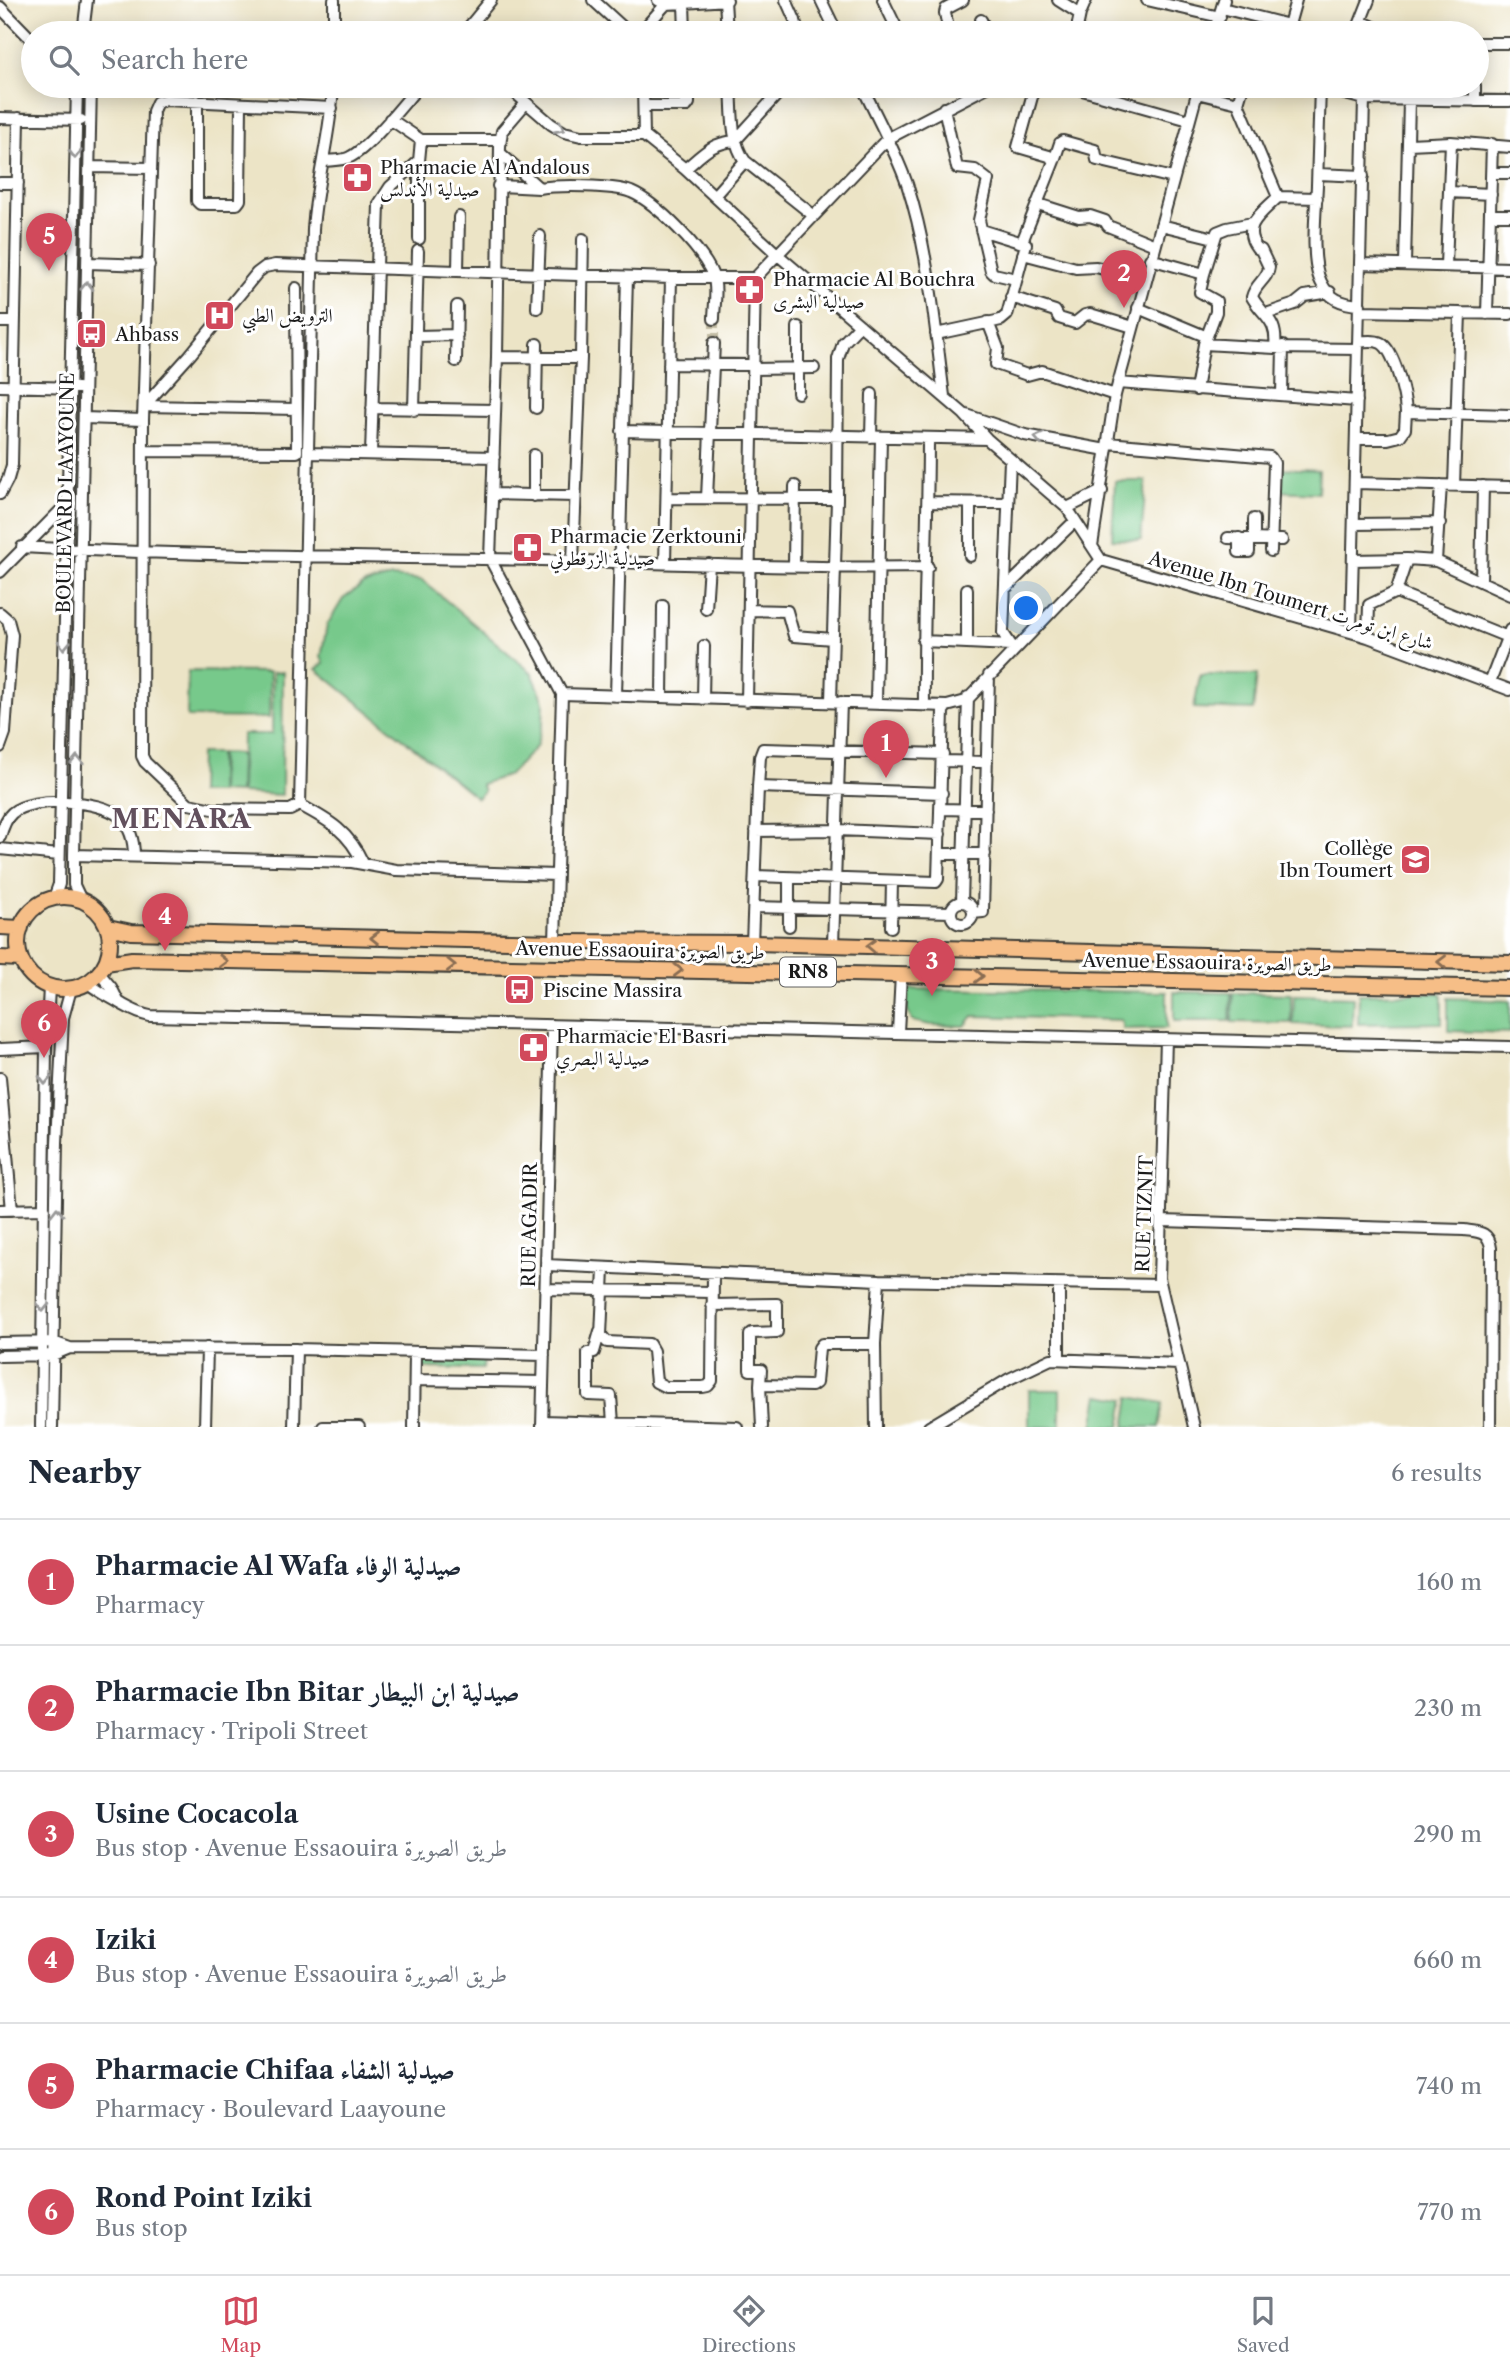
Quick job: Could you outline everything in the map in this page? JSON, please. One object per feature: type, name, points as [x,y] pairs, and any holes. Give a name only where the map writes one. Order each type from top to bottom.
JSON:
[{"type":"main road","points":[[49,987],[30,974],[21,959],[18,945],[21,928],[35,908],[54,898],[69,897],[81,900],[98,912],[108,928],[111,945],[98,973]]},
{"type":"main road","points":[[0,927],[21,928]]},
{"type":"main road","name":"Avenue Essaouira طريق الصويرة","points":[[108,928],[131,932],[555,943],[752,943],[1510,963]]},
{"type":"main road","points":[[0,958],[21,959]]},
{"type":"main road","name":"Avenue Essaouira طريق الصويرة","points":[[98,973],[132,959],[1510,988]]},
{"type":"main road","name":"RN8","points":[[49,987],[71,989],[98,973]]},
{"type":"street","points":[[85,21],[86,0]]},
{"type":"street","points":[[334,0],[334,21]]},
{"type":"street","points":[[474,21],[491,0]]},
{"type":"street","points":[[593,0],[616,21]]},
{"type":"street","points":[[649,21],[663,2],[726,0],[727,21]]},
{"type":"street","points":[[786,0],[795,21]]},
{"type":"street","points":[[821,0],[830,21]]},
{"type":"street","points":[[883,0],[893,21]]},
{"type":"street","points":[[947,21],[946,9],[962,0]]},
{"type":"street","points":[[1058,0],[1080,14]]},
{"type":"street","points":[[1079,21],[1086,0]]},
{"type":"street","points":[[1147,0],[1222,8],[1273,21]]},
{"type":"street","points":[[1290,21],[1296,0]]},
{"type":"street","points":[[1361,21],[1369,0]]},
{"type":"street","points":[[684,3],[685,21]]},
{"type":"street","points":[[0,7],[21,29]]},
{"type":"street","points":[[1489,43],[1510,43]]},
{"type":"street","name":"BOULEVARD LAAYOUNE","points":[[54,898],[59,884],[77,98]]},
{"type":"street","name":"BOULEVARD LAAYOUNE","points":[[81,900],[74,885],[74,855],[91,98]]},
{"type":"street","points":[[300,805],[314,208],[332,98]]},
{"type":"street","points":[[323,161],[350,158],[408,98]]},
{"type":"street","points":[[520,98],[551,124],[569,134],[644,136],[685,169],[778,255],[944,396],[1010,460],[1067,508],[1101,560],[1013,647],[966,701],[945,709]]},
{"type":"street","points":[[644,98],[644,136]]},
{"type":"street","points":[[645,106],[687,106],[690,98]]},
{"type":"street","points":[[732,98],[735,141],[745,161],[813,215]]},
{"type":"street","points":[[685,169],[715,144],[735,141],[774,98]]},
{"type":"street","points":[[868,98],[898,160],[916,217],[944,396]]},
{"type":"street","points":[[144,406],[265,267],[275,265],[671,278],[755,278],[887,139],[964,98]]},
{"type":"street","points":[[1032,98],[1018,147],[1049,156],[1055,161]]},
{"type":"street","points":[[1111,98],[1189,120]]},
{"type":"street","points":[[1092,546],[1116,389],[1195,98]]},
{"type":"street","points":[[1224,98],[1238,103]]},
{"type":"street","points":[[1239,98],[1238,103],[1278,197]]},
{"type":"street","points":[[1317,98],[1318,174],[1314,231],[1317,267],[1323,286],[1339,302],[1360,308],[1510,314]]},
{"type":"street","points":[[1351,632],[1364,99],[1510,102]]},
{"type":"street","points":[[300,805],[290,810],[200,808],[178,796],[145,762],[140,748],[143,420],[153,111],[157,102],[166,100],[332,108]]},
{"type":"street","points":[[197,101],[197,201],[200,204],[237,204],[240,201],[241,104]]},
{"type":"street","points":[[1405,264],[1409,101]]},
{"type":"street","points":[[526,103],[508,123],[500,140],[497,357],[490,559],[562,694],[555,943]]},
{"type":"street","points":[[944,108],[957,167],[975,170],[988,180],[979,217],[992,273],[1016,279]]},
{"type":"street","points":[[0,118],[91,121]]},
{"type":"street","points":[[0,494],[12,465],[19,118]]},
{"type":"street","points":[[390,119],[421,140],[500,140]]},
{"type":"street","points":[[419,239],[421,140]]},
{"type":"street","points":[[1022,242],[1055,161],[1059,143],[1063,141],[1095,150],[1097,160],[1173,178]]},
{"type":"street","points":[[1409,144],[1451,142],[1510,147]]},
{"type":"street","points":[[1446,265],[1451,142]]},
{"type":"street","points":[[1487,314],[1492,144]]},
{"type":"street","points":[[500,153],[539,188]]},
{"type":"street","points":[[371,454],[379,205],[390,187],[419,161]]},
{"type":"street","points":[[713,196],[745,161]]},
{"type":"street","points":[[89,167],[151,167]]},
{"type":"street","points":[[1492,173],[1510,173]]},
{"type":"street","points":[[1318,174],[1363,176]]},
{"type":"street","points":[[0,183],[18,183]]},
{"type":"street","points":[[498,186],[617,188],[630,192],[651,206],[693,244],[706,262],[715,279],[714,319]]},
{"type":"street","points":[[1449,192],[1491,194]]},
{"type":"street","points":[[1196,390],[1204,340],[1216,312],[1214,299],[1200,292],[1214,238],[1221,230],[1252,223],[1278,197],[1317,198]]},
{"type":"street","points":[[1038,204],[1072,215],[1090,216],[1105,221],[1108,226],[1155,246]]},
{"type":"street","points":[[1490,215],[1510,215]]},
{"type":"street","points":[[458,218],[458,271]]},
{"type":"street","points":[[1252,223],[1251,241],[1261,250],[1269,271],[1258,283],[1252,297],[1277,333],[1282,395]]},
{"type":"street","points":[[1161,225],[1214,238]]},
{"type":"street","points":[[936,334],[1005,318],[1026,244],[981,230]]},
{"type":"street","points":[[537,308],[540,236]]},
{"type":"street","points":[[573,561],[583,239]]},
{"type":"street","points":[[414,410],[418,251]]},
{"type":"street","points":[[1023,254],[1076,268],[1096,267],[1145,281]]},
{"type":"street","points":[[1150,259],[1204,274]]},
{"type":"street","points":[[88,263],[149,265]]},
{"type":"street","points":[[1361,264],[1510,268]]},
{"type":"street","points":[[616,696],[627,276]]},
{"type":"street","points":[[665,563],[671,278]]},
{"type":"street","points":[[747,701],[755,278]]},
{"type":"street","points":[[143,451],[297,452],[296,288]]},
{"type":"street","points":[[1266,314],[1294,304],[1305,296],[1330,292]]},
{"type":"street","points":[[1011,297],[1055,311],[1059,318],[1075,323],[1090,314],[1133,327]]},
{"type":"street","points":[[456,361],[457,306]]},
{"type":"street","points":[[1138,308],[1204,340],[1279,347],[1358,346],[1379,342],[1386,348],[1398,375],[1406,412],[1405,429],[1400,436],[1388,439],[1357,439]]},
{"type":"street","points":[[1454,485],[1460,313]]},
{"type":"street","points":[[0,322],[14,322]]},
{"type":"street","points":[[988,322],[998,348],[996,364],[1027,375],[1042,371],[1116,389],[1196,390],[1357,401]]},
{"type":"street","points":[[834,945],[840,750],[833,639],[839,354],[843,343],[860,325]]},
{"type":"street","points":[[798,327],[798,393]]},
{"type":"street","points":[[416,335],[457,335]]},
{"type":"street","points":[[707,498],[714,343]]},
{"type":"street","points":[[536,408],[537,344]]},
{"type":"street","points":[[497,357],[581,358]]},
{"type":"street","points":[[669,363],[814,368]]},
{"type":"street","points":[[0,386],[85,388]]},
{"type":"street","points":[[872,394],[876,437],[879,567],[876,703]]},
{"type":"street","points":[[144,406],[296,409]]},
{"type":"street","points":[[372,408],[495,410]]},
{"type":"street","points":[[1406,412],[1510,415]]},
{"type":"street","points":[[964,414],[1025,435],[1107,446],[1270,457],[1274,463],[1275,543],[1243,539],[1254,519]]},
{"type":"street","points":[[84,418],[143,420]]},
{"type":"street","points":[[622,431],[987,439]]},
{"type":"street","points":[[924,705],[928,438]]},
{"type":"street","points":[[308,453],[494,457]]},
{"type":"street","points":[[534,455],[534,496]]},
{"type":"street","points":[[1010,460],[1003,633],[1013,647]]},
{"type":"street","points":[[1356,483],[1510,488]]},
{"type":"street","points":[[1436,561],[1441,485]]},
{"type":"street","points":[[794,566],[795,486]]},
{"type":"street","points":[[1481,582],[1483,486]]},
{"type":"street","points":[[1067,508],[1102,491]]},
{"type":"street","points":[[492,494],[575,496]]},
{"type":"street","points":[[667,498],[837,499]]},
{"type":"street","points":[[928,502],[1008,503]]},
{"type":"street","points":[[0,572],[68,503]]},
{"type":"street","points":[[970,503],[970,556]]},
{"type":"street","points":[[1005,589],[1075,520]]},
{"type":"street","points":[[1354,524],[1440,523]]},
{"type":"street","points":[[22,547],[143,554],[928,567]]},
{"type":"street","points":[[1368,638],[1370,605],[1396,592],[1407,559]]},
{"type":"street","name":"Avenue Ibn Toumert شارع ابن تومرت","points":[[1101,560],[1351,632],[1510,690]]},
{"type":"street","points":[[1353,560],[1436,561],[1510,594]]},
{"type":"street","points":[[706,610],[709,564]]},
{"type":"street","points":[[967,589],[967,642]]},
{"type":"street","points":[[1396,592],[1509,635],[1490,682]]},
{"type":"street","points":[[662,697],[663,606]]},
{"type":"street","points":[[749,610],[787,611],[794,636],[833,639]]},
{"type":"street","points":[[0,613],[8,620],[12,635],[5,733],[0,747]]},
{"type":"street","points":[[0,648],[12,635]]},
{"type":"street","points":[[923,641],[1013,647]]},
{"type":"street","points":[[703,699],[704,646]]},
{"type":"street","points":[[973,913],[983,912],[989,675]]},
{"type":"street","points":[[562,694],[876,703],[988,711]]},
{"type":"street","points":[[962,902],[968,697]]},
{"type":"street","points":[[755,876],[936,882],[945,709]]},
{"type":"street","points":[[752,943],[758,787],[763,748],[840,750],[987,762]]},
{"type":"street","points":[[758,787],[942,793]]},
{"type":"street","points":[[0,837],[11,813],[35,803],[96,805],[119,816],[134,841],[134,856]]},
{"type":"street","points":[[300,805],[327,820],[350,838],[363,863]]},
{"type":"street","points":[[941,809],[986,810]]},
{"type":"street","points":[[756,831],[940,834]]},
{"type":"street","points":[[0,849],[59,855]]},
{"type":"street","points":[[939,854],[985,854]]},
{"type":"street","points":[[74,855],[363,863],[379,869],[556,875]]},
{"type":"street","points":[[789,878],[789,926]]},
{"type":"street","points":[[891,927],[892,882]]},
{"type":"street","points":[[962,902],[969,905],[973,913],[970,921],[962,924],[954,921],[951,912],[962,902]]},
{"type":"street","points":[[754,907],[951,912]]},
{"type":"street","points":[[98,973],[102,995],[118,1001],[128,1010],[150,1016],[1510,1047]]},
{"type":"street","points":[[898,1032],[901,975]]},
{"type":"street","points":[[48,1342],[45,1209],[49,987]]},
{"type":"street","points":[[41,1427],[48,1342],[62,1032],[64,1007],[71,989]]},
{"type":"street","name":"RUE AGADIR","points":[[543,1424],[552,1025]]},
{"type":"street","name":"RUE TIZNIT","points":[[1166,1039],[1160,1285],[1194,1427]]},
{"type":"street","points":[[0,1049],[46,1047]]},
{"type":"street","points":[[0,1078],[12,1210]]},
{"type":"street","points":[[0,1210],[45,1209]]},
{"type":"street","points":[[1161,1221],[1464,1230],[1485,1234],[1489,1237],[1491,1248],[1490,1427]]},
{"type":"street","points":[[546,1265],[879,1280],[1160,1285]]},
{"type":"street","points":[[604,1269],[601,1335],[607,1342],[649,1344],[653,1347],[654,1376],[660,1385],[703,1387],[710,1384],[712,1377],[713,1273]]},
{"type":"street","points":[[876,1427],[875,1344],[879,1280]]},
{"type":"street","points":[[1059,1284],[1059,1358]]},
{"type":"street","points":[[545,1289],[712,1292]]},
{"type":"street","points":[[712,1305],[777,1304],[777,1332],[750,1335],[750,1370],[761,1370],[762,1427]]},
{"type":"street","points":[[601,1329],[594,1352],[589,1353],[588,1395],[611,1396],[613,1423]]},
{"type":"street","points":[[0,1343],[48,1342],[70,1348],[296,1349],[544,1356]]},
{"type":"street","points":[[760,1385],[812,1386],[816,1383],[819,1348],[822,1344],[875,1344]]},
{"type":"street","points":[[0,1356],[47,1355],[70,1348]]},
{"type":"street","points":[[205,1427],[207,1348]]},
{"type":"street","points":[[295,1427],[296,1349]]},
{"type":"street","points":[[415,1352],[415,1427]]},
{"type":"street","points":[[47,1355],[52,1427]]},
{"type":"street","points":[[929,1427],[1043,1362],[1059,1358],[1179,1364]]},
{"type":"street","points":[[415,1380],[544,1382]]},
{"type":"street","points":[[543,1424],[737,1427]]},
{"type":"street","points":[[323,1427],[359,1427]]},
{"type":"green space","points":[[1277,468],[1319,470],[1318,493],[1276,491]]},
{"type":"green space","points":[[1115,481],[1146,481],[1141,540],[1112,539]]},
{"type":"green space","points":[[392,577],[422,580],[532,673],[544,701],[543,722],[536,747],[509,775],[481,784],[484,791],[477,798],[316,669],[324,663],[321,657],[327,625],[343,599],[364,584]]},
{"type":"green space","points":[[188,671],[270,672],[269,718],[187,717]]},
{"type":"green space","points":[[273,672],[283,672],[282,795],[241,793],[242,734],[272,734]]},
{"type":"green space","points":[[1200,675],[1257,675],[1253,710],[1194,708]]},
{"type":"green space","points":[[200,753],[219,753],[219,793],[199,793]]},
{"type":"green space","points":[[221,753],[240,754],[239,793],[220,792]]},
{"type":"green space","points":[[909,989],[1167,992],[1167,1028],[1123,1029],[1121,1020],[973,1016],[965,1026],[930,1025],[912,1021],[907,1010]]},
{"type":"green space","points":[[1174,992],[1231,993],[1230,1021],[1174,1021]]},
{"type":"green space","points":[[1233,993],[1291,994],[1291,1023],[1232,1022]]},
{"type":"green space","points":[[1442,993],[1442,1023],[1358,1024],[1359,994]]},
{"type":"green space","points":[[1294,995],[1353,997],[1352,1026],[1293,1024]]},
{"type":"green space","points":[[1448,998],[1510,1001],[1510,1033],[1448,1031]]},
{"type":"green space","points":[[419,1358],[484,1360],[483,1369],[420,1368]]},
{"type":"green space","points":[[1029,1390],[1060,1390],[1060,1427],[1029,1427]]},
{"type":"green space","points":[[1099,1395],[1125,1399],[1120,1427],[1093,1427]]},
{"type":"green space","points":[[1130,1397],[1163,1403],[1159,1427],[1125,1427]]},
{"type":"tunnel","points":[[714,319],[714,343]]},
{"type":"place","name":"Pharmacie Al Andalous صيدلية الأندلس","points":[[357,178]]},
{"type":"place","name":"Pharmacie Chifaa صيدلية الشفاء","points":[[49,271]]},
{"type":"place","name":"Pharmacie Al Bouchra صيدلية البشرى","points":[[750,290]]},
{"type":"place","name":"Pharmacie Ibn Bitar صيدلية ابن البيطار","points":[[1124,308]]},
{"type":"place","name":"الترويض الطبي","points":[[219,315]]},
{"type":"place","name":"Ahbass","points":[[92,334]]},
{"type":"place","name":"Pharmacie Zerktouni صيدلية الزرقطوني","points":[[527,547]]},
{"type":"place","name":"Pharmacie Al Wafa صيدلية الوفاء","points":[[886,778]]},
{"type":"place","name":"Collège Ibn Toumert","points":[[1416,859]]},
{"type":"place","name":"Iziki","points":[[165,951]]},
{"type":"place","name":"Piscine Massira","points":[[520,990]]},
{"type":"place","name":"Usine Cocacola","points":[[932,996]]},
{"type":"place","name":"Pharmacie El Basri صيدلية البصري","points":[[533,1047]]},
{"type":"place","name":"Rond Point Iziki","points":[[44,1058]]},
{"type":"district","name":"MENARA","points":[[182,819]]}]
